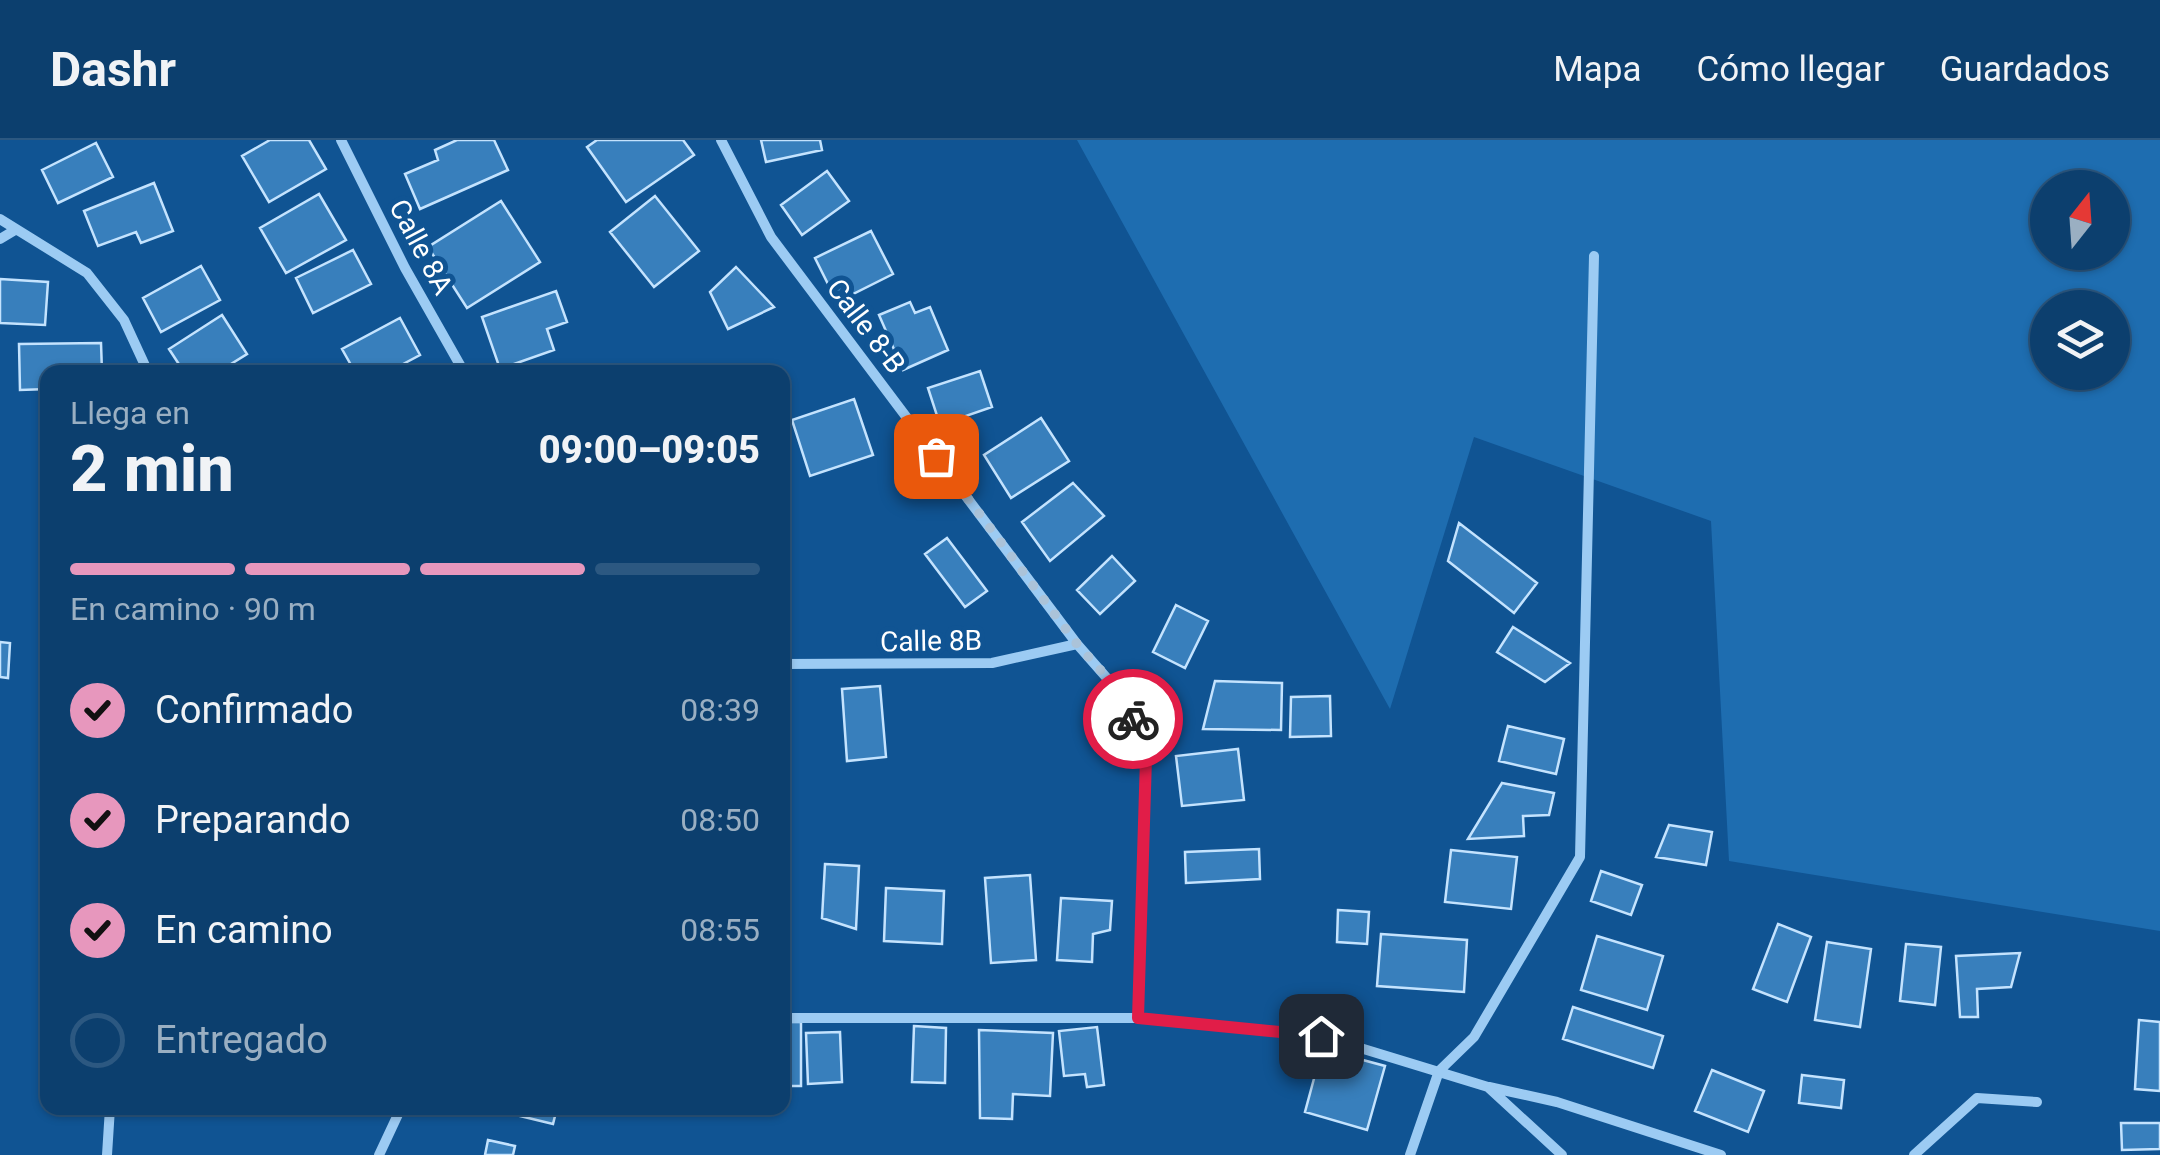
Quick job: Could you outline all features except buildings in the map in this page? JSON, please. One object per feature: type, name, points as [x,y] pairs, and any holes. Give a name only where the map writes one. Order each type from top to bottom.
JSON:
[{"type":"street","name":"Calle 8A","points":[[341,140],[460,365]]},
{"type":"street","name":"Calle 8-B","points":[[721,140],[770,237],[1077,644],[1128,701],[1146,758],[1138,1018]]},
{"type":"street","points":[[0,219],[87,274],[124,320],[145,365]]},
{"type":"street","points":[[0,238],[15,230]]},
{"type":"street","points":[[1410,1155],[1439,1070],[1474,1037],[1580,857],[1594,256]]},
{"type":"street","name":"Calle 8B","points":[[790,664],[992,663],[1077,644]]},
{"type":"street","points":[[790,1018],[1138,1018],[1321,1036],[1488,1087],[1557,1102],[1720,1155]]},
{"type":"street","points":[[1488,1087],[1562,1155]]},
{"type":"street","points":[[1914,1155],[1977,1098],[2037,1102]]},
{"type":"street","points":[[106,1155],[109,1115]]},
{"type":"street","points":[[379,1155],[398,1115]]},
{"type":"shaded area","points":[[1077,140],[2160,140],[2160,931],[1729,861],[1711,521],[1474,437],[1390,709]]},
{"type":"way so far","points":[[936,456],[1077,644],[1128,701],[1133,719]]},
{"type":"route","points":[[1133,719],[1146,758],[1138,1018],[1321,1036]]}]
